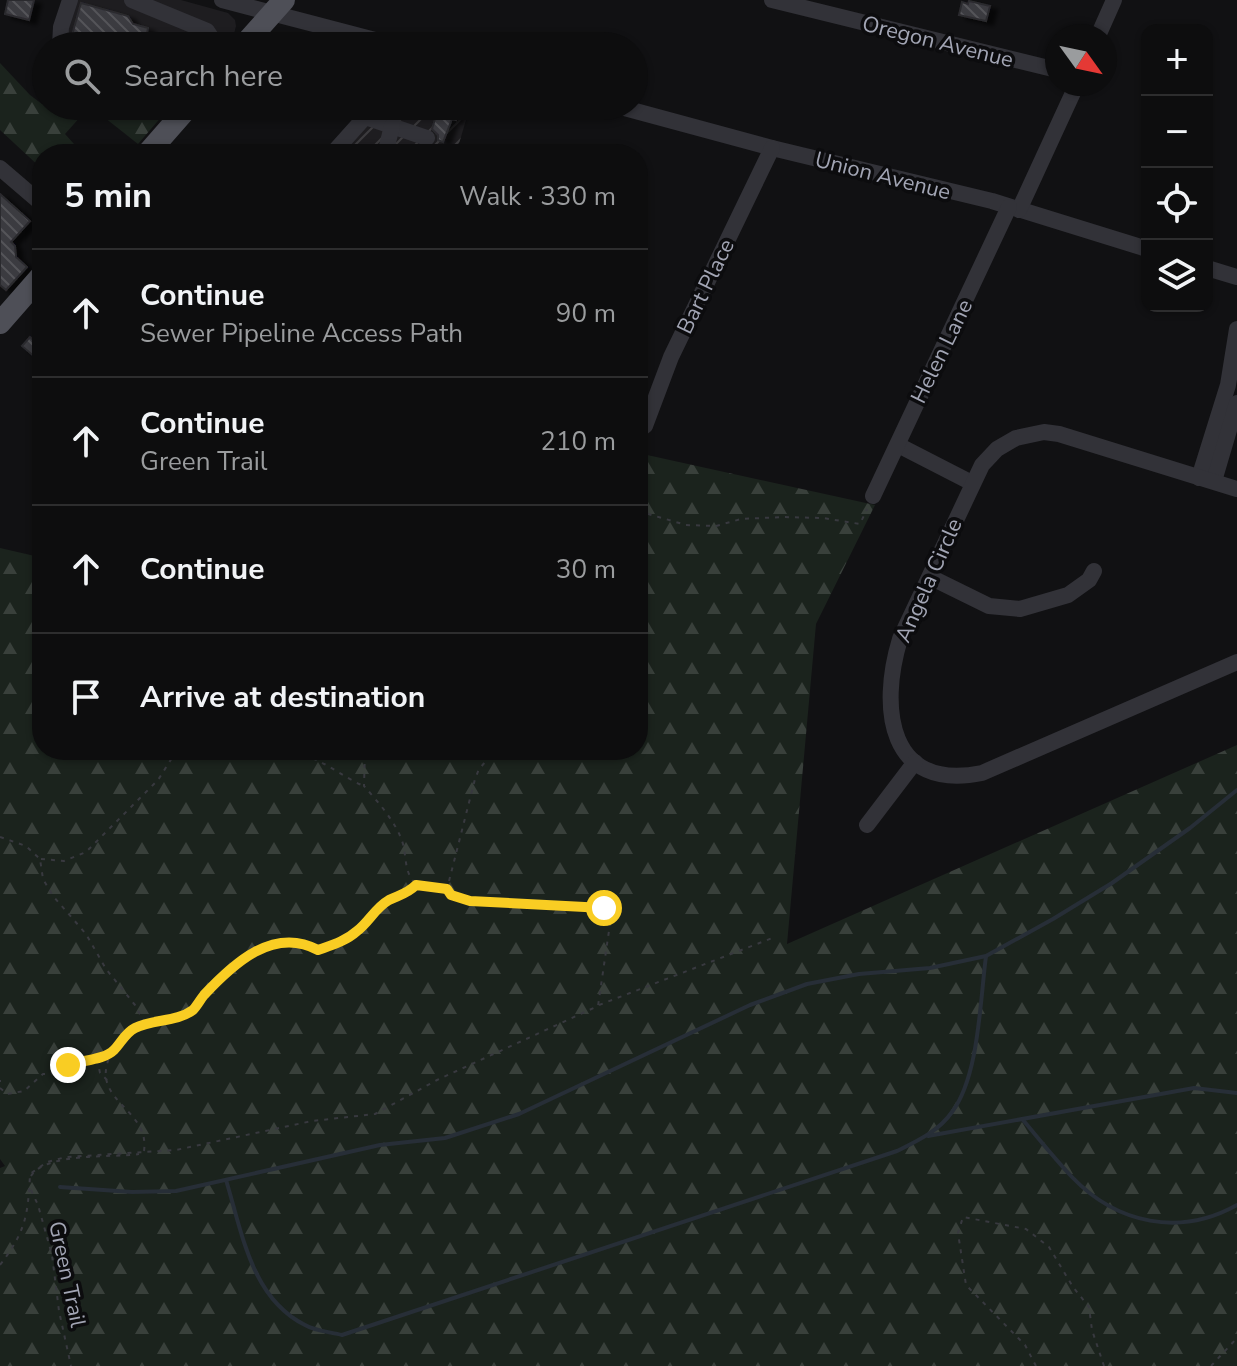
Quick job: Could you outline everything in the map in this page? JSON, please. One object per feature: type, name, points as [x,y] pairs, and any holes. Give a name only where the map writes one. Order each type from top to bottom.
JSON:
[{"type":"main road","points":[[255,32],[278,6]]},
{"type":"main road","points":[[156,144],[177,120]]},
{"type":"main road","points":[[0,323],[32,286]]},
{"type":"street","points":[[61,32],[70,0]]},
{"type":"street","points":[[132,0],[208,32]]},
{"type":"street","points":[[181,19],[182,0]]},
{"type":"street","points":[[222,0],[278,6],[356,32]]},
{"type":"street","name":"Oregon Avenue","points":[[772,0],[1045,67]]},
{"type":"street","points":[[1103,24],[1114,0]]},
{"type":"street","name":"Helen Lane","points":[[873,496],[1071,96]]},
{"type":"street","name":"Union Avenue","points":[[648,114],[1014,208],[1141,247]]},
{"type":"street","points":[[341,144],[363,120]]},
{"type":"street","points":[[383,120],[427,138]]},
{"type":"street","points":[[388,144],[392,126]]},
{"type":"street","name":"Bart Place","points":[[648,418],[671,357],[772,148]]},
{"type":"street","points":[[0,168],[32,195]]},
{"type":"street","points":[[1213,270],[1237,277]]},
{"type":"street","points":[[1206,480],[1228,385],[1237,329]]},
{"type":"street","points":[[1206,480],[1237,403]]},
{"type":"street","name":"Angela Circle","points":[[915,762],[897,739],[889,705],[894,660],[900,639],[972,483],[982,465],[997,449],[1016,438],[1044,432],[1059,434],[1237,489]]},
{"type":"street","points":[[898,445],[972,483]]},
{"type":"street","points":[[930,577],[989,606],[1020,609],[1068,595],[1089,580],[1094,571]]},
{"type":"street","points":[[867,825],[915,762],[950,777],[982,773],[1237,662]]},
{"type":"path","points":[[648,514],[686,525],[716,526],[741,519],[783,517],[823,518],[860,524],[873,496]]},
{"type":"path","points":[[0,837],[26,846],[40,859],[64,861],[86,852],[158,780],[169,760]]},
{"type":"path","points":[[316,760],[364,786],[383,809],[403,843],[406,872],[416,885],[447,889]]},
{"type":"path","points":[[364,760],[364,786]]},
{"type":"path","points":[[487,760],[475,779],[447,889],[451,895],[470,901],[604,908],[609,911],[611,917],[598,1006]]},
{"type":"path","points":[[40,859],[43,879],[53,896],[86,934],[106,969],[135,1005],[145,1024]]},
{"type":"path","points":[[143,1153],[145,1145],[141,1125],[112,1094],[108,1081],[107,1062],[131,1029],[193,1010],[224,974],[241,963],[249,953],[280,941],[304,943],[318,950],[339,943],[356,932],[389,900],[404,896],[416,885]]},
{"type":"path","points":[[0,1265],[10,1253],[27,1218],[32,1170],[47,1162],[66,1157],[201,1146],[312,1121],[375,1114],[437,1080],[598,1006],[775,937]]},
{"type":"path","points":[[0,1088],[7,1094],[24,1091],[43,1074],[53,1075],[81,1060],[113,1052]]},
{"type":"path","points":[[97,1058],[100,1073],[108,1081]]},
{"type":"path","name":"Green Trail","points":[[71,1366],[59,1311],[52,1255],[38,1205],[31,1192],[31,1175],[41,1167],[67,1160],[143,1153]]},
{"type":"path","points":[[1036,1366],[1025,1345],[966,1285],[958,1233],[963,1217],[1026,1229],[1049,1247],[1089,1307],[1092,1330],[1104,1366]]},
{"type":"path","points":[[1211,1366],[1237,1338]]},
{"type":"shaded area","points":[[64,0],[181,0],[228,13],[236,26],[234,32],[63,32]]},
{"type":"shaded area","points":[[363,120],[466,120],[459,144],[342,144]]},
{"type":"green space","points":[[0,63],[32,96],[32,120],[78,120],[65,134],[74,144],[32,144],[32,160],[0,130]]},
{"type":"green space","points":[[108,120],[159,120],[138,144]]},
{"type":"green space","points":[[648,455],[875,505],[816,624],[787,944],[1237,745],[1237,1366],[0,1366],[0,1168],[5,1166],[0,1159],[0,548],[32,555],[32,760],[648,760]]},
{"type":"building","points":[[8,0],[34,0],[29,20],[5,14]]},
{"type":"building","points":[[969,1],[990,6],[986,21],[959,15],[962,2],[968,4]]},
{"type":"building","points":[[81,3],[128,16],[133,24],[148,28],[147,32],[73,32]]},
{"type":"building","points":[[435,120],[452,120],[443,142],[438,140],[432,129]]},
{"type":"building","points":[[0,194],[30,221],[11,242],[15,246],[16,257],[27,267],[6,290],[0,285]]},
{"type":"building","points":[[30,337],[32,354],[22,346]]},
{"type":"waterway","points":[[60,1187],[132,1192],[176,1191],[380,1145],[445,1138],[519,1114],[750,1005],[807,984],[859,974],[930,968],[986,956],[1112,883],[1190,828],[1237,790]]},
{"type":"waterway","points":[[226,1180],[251,1262],[272,1298],[305,1325],[342,1335],[897,1151],[920,1139],[947,1119],[968,1079],[977,1037],[986,956]]},
{"type":"waterway","points":[[928,1136],[1194,1088],[1237,1093]]},
{"type":"waterway","points":[[1023,1120],[1090,1193],[1129,1215],[1150,1221],[1194,1221],[1237,1205]]},
{"type":"route","points":[[68,1065],[113,1052],[131,1029],[193,1010],[224,974],[241,963],[249,953],[280,941],[304,943],[318,950],[339,943],[356,932],[389,900],[404,896],[416,885],[447,889],[451,895],[470,901],[604,908]]}]
